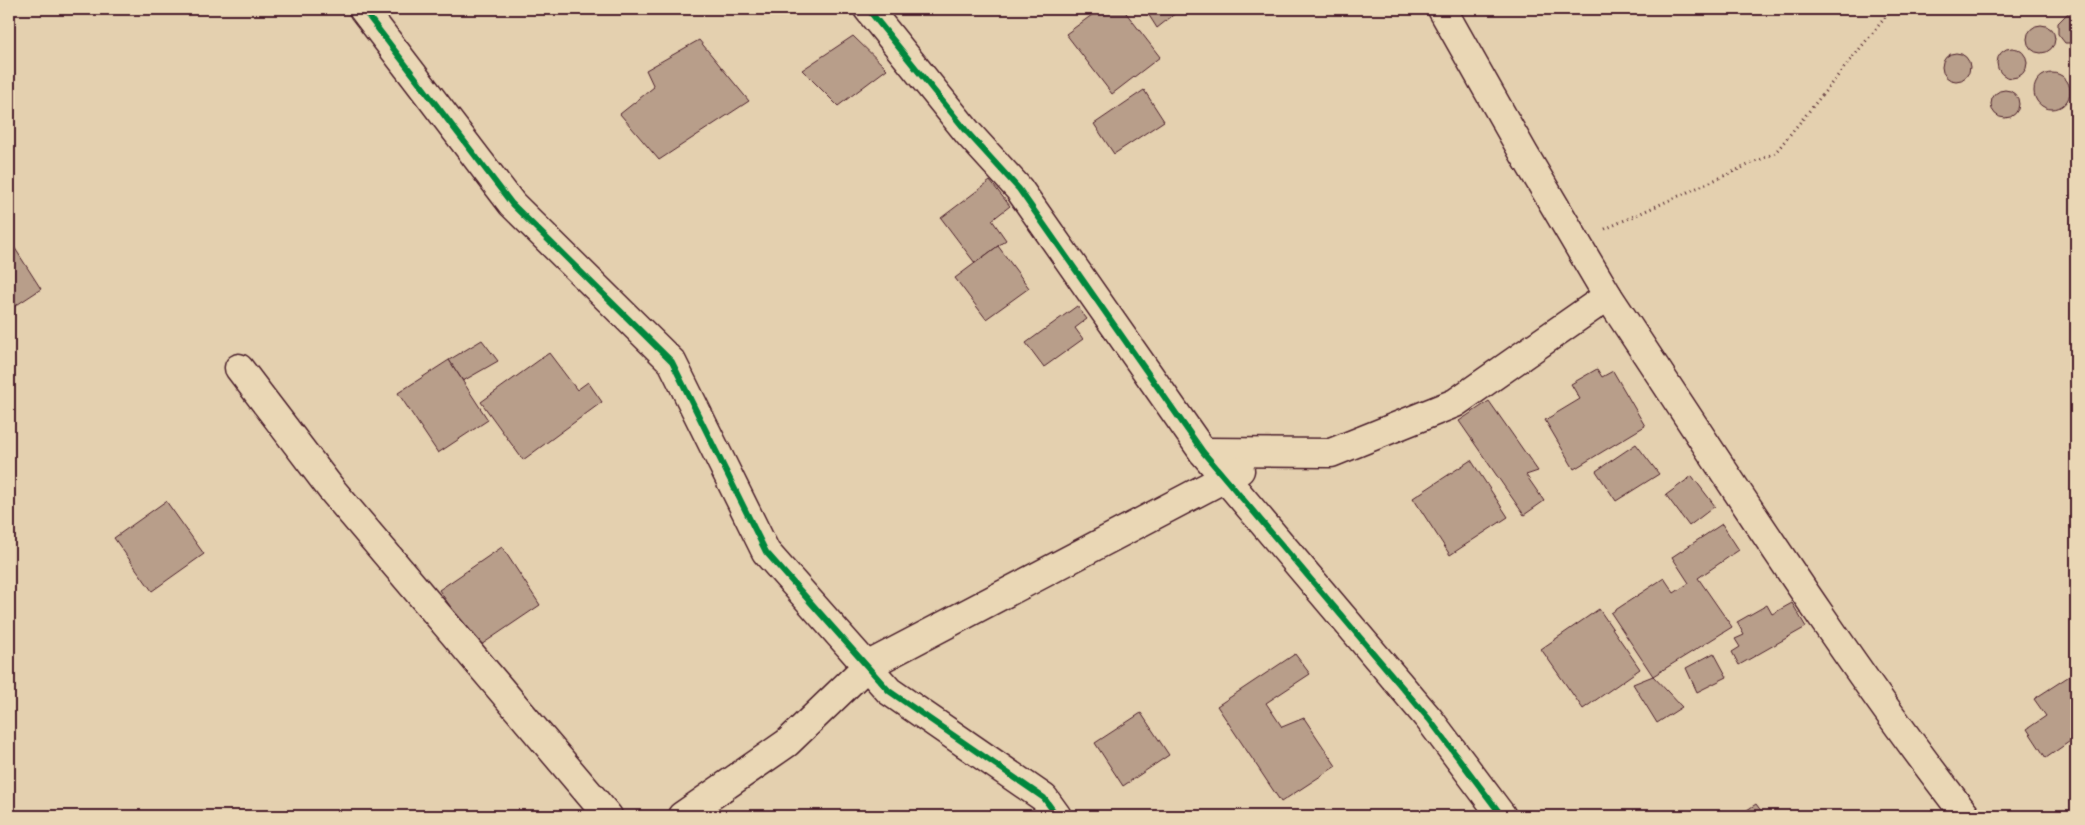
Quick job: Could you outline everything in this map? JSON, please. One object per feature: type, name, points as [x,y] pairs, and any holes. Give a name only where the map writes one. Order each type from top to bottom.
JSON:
[{"type":"street","points":[[363,9],[512,204],[672,362],[766,552],[890,691],[1044,798],[1057,816]]},
{"type":"street","points":[[868,9],[968,133],[1019,189],[1203,452],[1430,719],[1502,816]]},
{"type":"street","points":[[1443,9],[1524,154],[1608,296],[1822,617],[1966,816]]},
{"type":"street","points":[[1203,452],[1331,453],[1455,403],[1608,296]]},
{"type":"street","points":[[239,368],[332,490],[608,816]]},
{"type":"street","points":[[682,816],[787,742],[868,666],[1272,453]]},
{"type":"path","points":[[1577,242],[1775,153],[1892,9]]},
{"type":"building","points":[[1100,9],[1123,9],[1160,57],[1112,94],[1066,34]]},
{"type":"building","points":[[1145,9],[1181,9],[1157,28]]},
{"type":"building","points":[[2067,14],[2076,15],[2076,43],[2065,43],[2058,34],[2058,23]]},
{"type":"building","points":[[2041,25],[2051,29],[2055,39],[2051,49],[2041,53],[2031,49],[2027,39],[2031,29]]},
{"type":"building","points":[[853,36],[887,69],[838,106],[802,70]]},
{"type":"building","points":[[699,40],[749,101],[659,160],[620,114],[654,87],[646,70]]},
{"type":"building","points":[[2012,48],[2022,53],[2027,63],[2022,73],[2012,78],[2002,73],[1997,63],[2002,53]]},
{"type":"building","points":[[1956,53],[1966,57],[1970,67],[1966,77],[1956,81],[1946,77],[1942,67],[1946,57]]},
{"type":"building","points":[[2052,73],[2059,74],[2065,78],[2069,84],[2069,98],[2065,104],[2059,108],[2052,109],[2045,108],[2039,104],[2035,98],[2034,91],[2035,84],[2039,78],[2045,74]]},
{"type":"building","points":[[1144,90],[1164,121],[1114,154],[1094,124]]},
{"type":"building","points":[[2005,90],[2015,94],[2019,104],[2015,114],[2005,118],[1995,114],[1991,104],[1995,94]]},
{"type":"building","points":[[990,181],[1010,206],[992,220],[1006,240],[975,263],[941,218]]},
{"type":"building","points":[[9,239],[41,289],[9,310]]},
{"type":"building","points":[[998,246],[1029,288],[986,319],[955,278]]},
{"type":"building","points":[[1077,306],[1087,319],[1075,328],[1083,339],[1044,367],[1026,343]]},
{"type":"building","points":[[482,340],[498,361],[463,381],[449,360]]},
{"type":"building","points":[[549,353],[577,390],[588,382],[602,402],[523,460],[481,402]]},
{"type":"building","points":[[449,360],[488,420],[438,453],[398,393]]},
{"type":"building","points":[[1597,369],[1602,377],[1613,371],[1645,426],[1574,469],[1545,420],[1580,399],[1571,384]]},
{"type":"building","points":[[1489,401],[1538,471],[1526,475],[1544,501],[1524,515],[1459,421]]},
{"type":"building","points":[[1636,444],[1659,474],[1616,501],[1596,471]]},
{"type":"building","points":[[1471,460],[1508,517],[1450,555],[1413,498]]},
{"type":"building","points":[[1692,476],[1715,506],[1689,526],[1666,495]]},
{"type":"building","points":[[166,501],[204,554],[152,591],[114,538]]},
{"type":"building","points":[[1722,524],[1739,550],[1698,578],[1732,627],[1653,676],[1611,613],[1664,578],[1674,593],[1689,583],[1672,557]]},
{"type":"building","points":[[502,547],[540,605],[478,647],[439,590]]},
{"type":"building","points":[[1792,603],[1806,627],[1739,665],[1732,652],[1740,647],[1735,639],[1744,635],[1737,622],[1767,605],[1772,614]]},
{"type":"building","points":[[1599,609],[1640,669],[1583,709],[1541,649]]},
{"type":"building","points":[[1714,653],[1727,677],[1697,692],[1686,668]]},
{"type":"building","points":[[1295,654],[1310,674],[1266,703],[1282,727],[1304,718],[1336,766],[1281,802],[1217,706]]},
{"type":"building","points":[[2074,673],[2076,675],[2076,737],[2046,758],[2027,729],[2046,716],[2034,699]]},
{"type":"building","points":[[1653,676],[1682,707],[1657,723],[1633,684]]},
{"type":"building","points":[[1141,713],[1169,755],[1123,786],[1095,743]]},
{"type":"building","points":[[1756,804],[1765,816],[1738,816]]},
{"type":"cycle path","points":[[363,9],[512,204],[672,362],[766,552],[889,691],[1044,798],[1057,816]]},
{"type":"cycle path","points":[[868,9],[968,133],[1019,189],[1203,452],[1429,719],[1502,816]]}]
